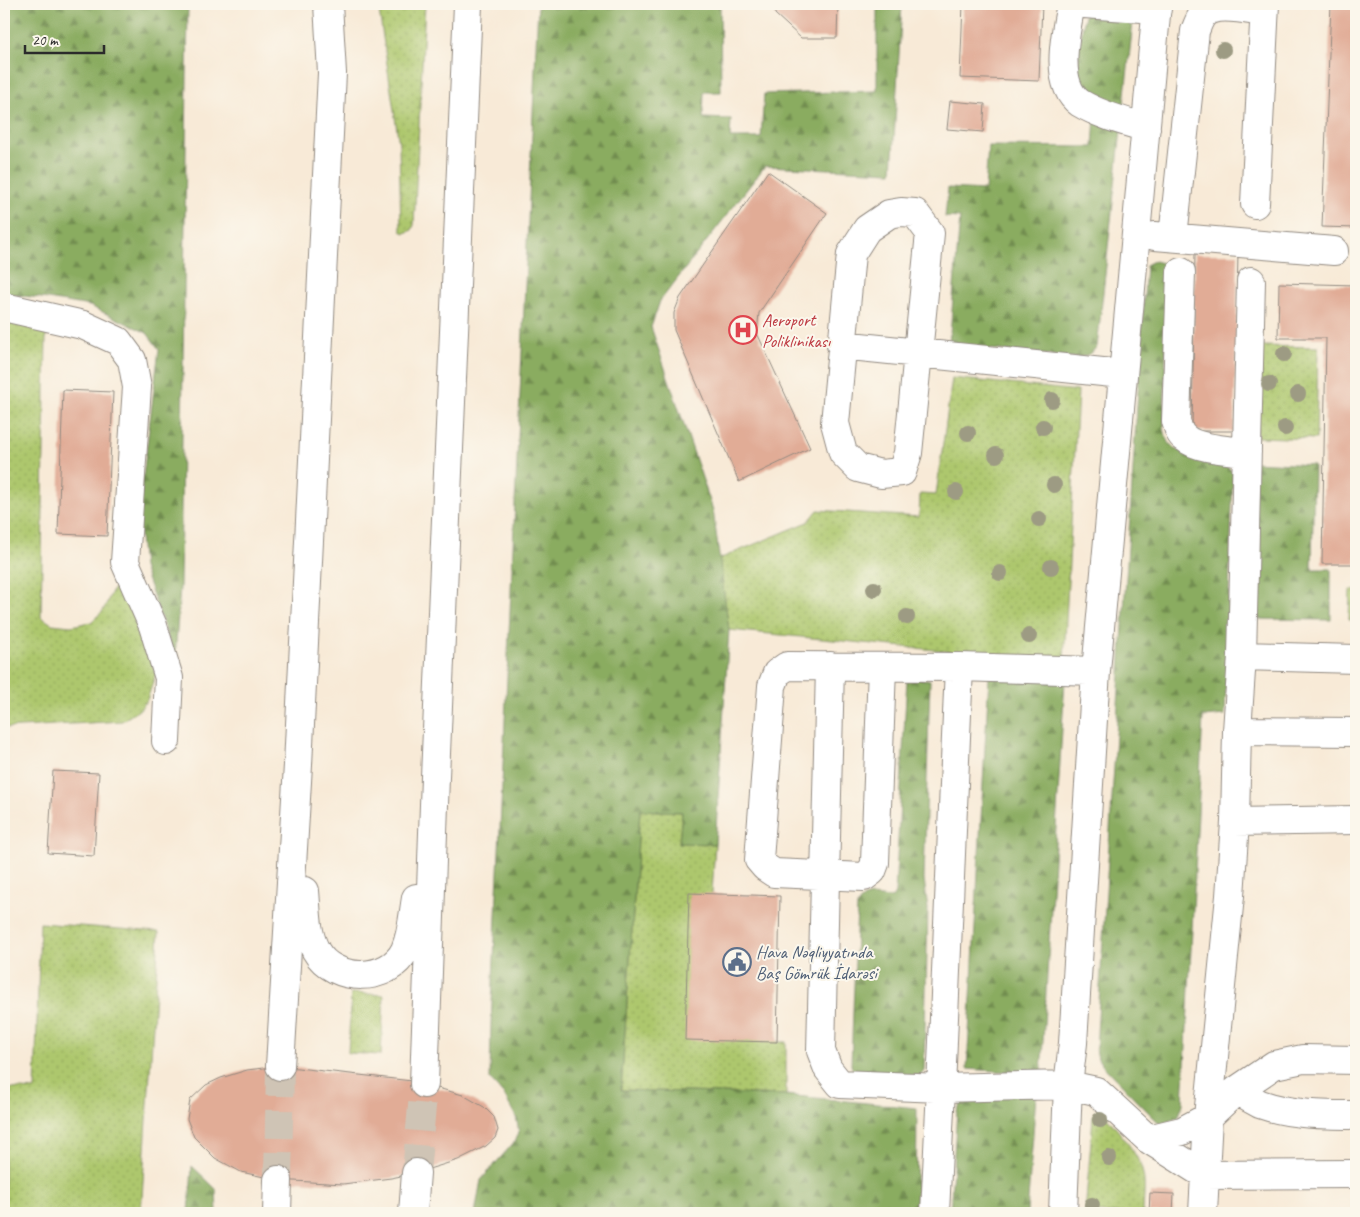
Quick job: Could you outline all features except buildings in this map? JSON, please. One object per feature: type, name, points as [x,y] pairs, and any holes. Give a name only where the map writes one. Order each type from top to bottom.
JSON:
[{"type":"lane","points":[[280,1066],[298,765],[332,74],[328,4]]},
{"type":"lane","points":[[424,1084],[435,777],[468,4]]},
{"type":"lane","points":[[1071,4],[1063,71],[1068,89],[1079,102],[1099,112],[1146,128]]},
{"type":"lane","points":[[1063,1213],[1068,1085],[1073,1043],[1096,671],[1157,6],[1084,4]]},
{"type":"lane","points":[[1173,237],[1195,31],[1202,15],[1214,8],[1264,8],[1255,204]]},
{"type":"lane","points":[[901,212],[915,213],[930,233],[908,453],[902,472],[881,474],[858,468],[843,453],[834,422],[841,345],[851,254],[867,229],[889,214],[901,212]]},
{"type":"lane","points":[[1136,234],[1334,251]]},
{"type":"lane","points":[[1181,272],[1176,421],[1180,432],[1186,439],[1201,445],[1247,452]]},
{"type":"lane","points":[[1203,1213],[1208,1117],[1235,822],[1237,731],[1242,656],[1251,281]]},
{"type":"lane","points":[[4,307],[82,324],[118,341],[132,360],[138,387],[124,562],[153,626],[169,678],[166,741]]},
{"type":"lane","points":[[841,345],[1122,374]]},
{"type":"lane","points":[[1242,656],[1356,659]]},
{"type":"lane","points":[[882,667],[875,863],[872,871],[864,877],[774,873],[758,860],[772,686],[776,673],[787,666],[958,667],[1096,671]]},
{"type":"lane","points":[[830,666],[821,1051],[828,1069],[840,1084],[941,1088],[1068,1085],[1096,1091],[1148,1139],[1205,1175],[1356,1174]]},
{"type":"lane","points":[[935,1213],[958,667]]},
{"type":"lane","points":[[1237,731],[1356,732]]},
{"type":"lane","points":[[298,765],[307,927],[317,952],[332,968],[354,975],[374,975],[394,965],[404,950],[410,932],[435,777]]},
{"type":"lane","points":[[1235,822],[1356,820]]},
{"type":"lane","points":[[1148,1139],[1182,1131],[1208,1117],[1237,1090],[1274,1065],[1303,1059],[1356,1060]]},
{"type":"lane","points":[[1237,1090],[1258,1103],[1279,1110],[1315,1114],[1356,1115]]},
{"type":"lane","points":[[413,1213],[416,1173]]},
{"type":"lane","points":[[277,1213],[278,1180]]},
{"type":"green space","points":[[4,4],[188,4],[180,587],[175,658],[143,567],[138,516],[159,349],[147,333],[90,306],[4,294]]},
{"type":"green space","points":[[378,4],[425,4],[414,225],[412,230],[405,233],[401,231],[399,144]]},
{"type":"green space","points":[[538,4],[720,4],[721,92],[704,92],[703,118],[731,119],[730,138],[761,138],[764,94],[877,91],[877,4],[902,4],[892,172],[765,166],[660,301],[651,327],[713,510],[729,630],[715,844],[679,843],[682,812],[640,810],[621,1090],[786,1095],[917,1108],[916,1213],[475,1213],[481,1180],[516,1140],[519,1132],[516,1117],[504,1095],[490,1079]]},
{"type":"green space","points":[[1087,4],[1135,4],[1097,347],[1089,354],[1078,358],[949,345],[960,218],[945,217],[948,188],[985,190],[988,146],[1093,147],[1096,101],[1083,86],[1078,68],[1079,50]]},
{"type":"green space","points":[[1154,261],[1162,263],[1168,272],[1164,428],[1167,438],[1169,443],[1177,450],[1200,455],[1224,464],[1233,474],[1225,715],[1203,717],[1183,1104],[1178,1118],[1160,1124],[1103,1066],[1098,1059],[1096,1049],[1146,265]]},
{"type":"green space","points":[[4,315],[42,325],[46,336],[41,617],[52,624],[71,626],[91,622],[103,611],[113,589],[121,587],[125,591],[156,673],[147,700],[139,710],[122,721],[4,728]]},
{"type":"green space","points":[[1258,346],[1318,347],[1316,439],[1257,437]]},
{"type":"green space","points":[[952,378],[1078,391],[1064,659],[997,656],[729,630],[719,559],[808,522],[818,510],[919,517],[920,494],[936,495]]},
{"type":"green space","points":[[1253,462],[1314,465],[1312,569],[1331,569],[1331,620],[1251,619]]},
{"type":"green space","points":[[1350,590],[1356,590],[1356,620],[1349,620]]},
{"type":"green space","points":[[989,676],[1065,680],[1041,1074],[967,1069]]},
{"type":"green space","points":[[907,679],[930,680],[924,879],[928,909],[924,1071],[920,1076],[854,1072],[851,1065],[857,906],[867,897],[890,898],[895,893]]},
{"type":"green space","points":[[640,810],[682,812],[679,843],[715,844],[712,894],[777,1042],[786,1042],[786,1095],[621,1090]]},
{"type":"green space","points":[[40,923],[159,932],[141,1213],[4,1213],[4,1088],[35,1090]]},
{"type":"green space","points":[[351,993],[384,995],[381,1055],[348,1053]]},
{"type":"green space","points":[[965,1094],[1036,1095],[1027,1213],[950,1213],[957,1111]]},
{"type":"green space","points":[[1098,1110],[1102,1111],[1126,1141],[1141,1166],[1144,1184],[1143,1213],[1085,1213],[1093,1117]]},
{"type":"green space","points":[[192,1166],[216,1189],[217,1213],[189,1213]]},
{"type":"tunnel","points":[[278,1180],[280,1066]]},
{"type":"tunnel","points":[[416,1173],[424,1084]]},
{"type":"place","name":"Aeroport Poliklinikası","points":[[743,330]]},
{"type":"place","name":"Hava Nəqliyyatında Baş Gömrük İdarəsi","points":[[737,962]]}]
